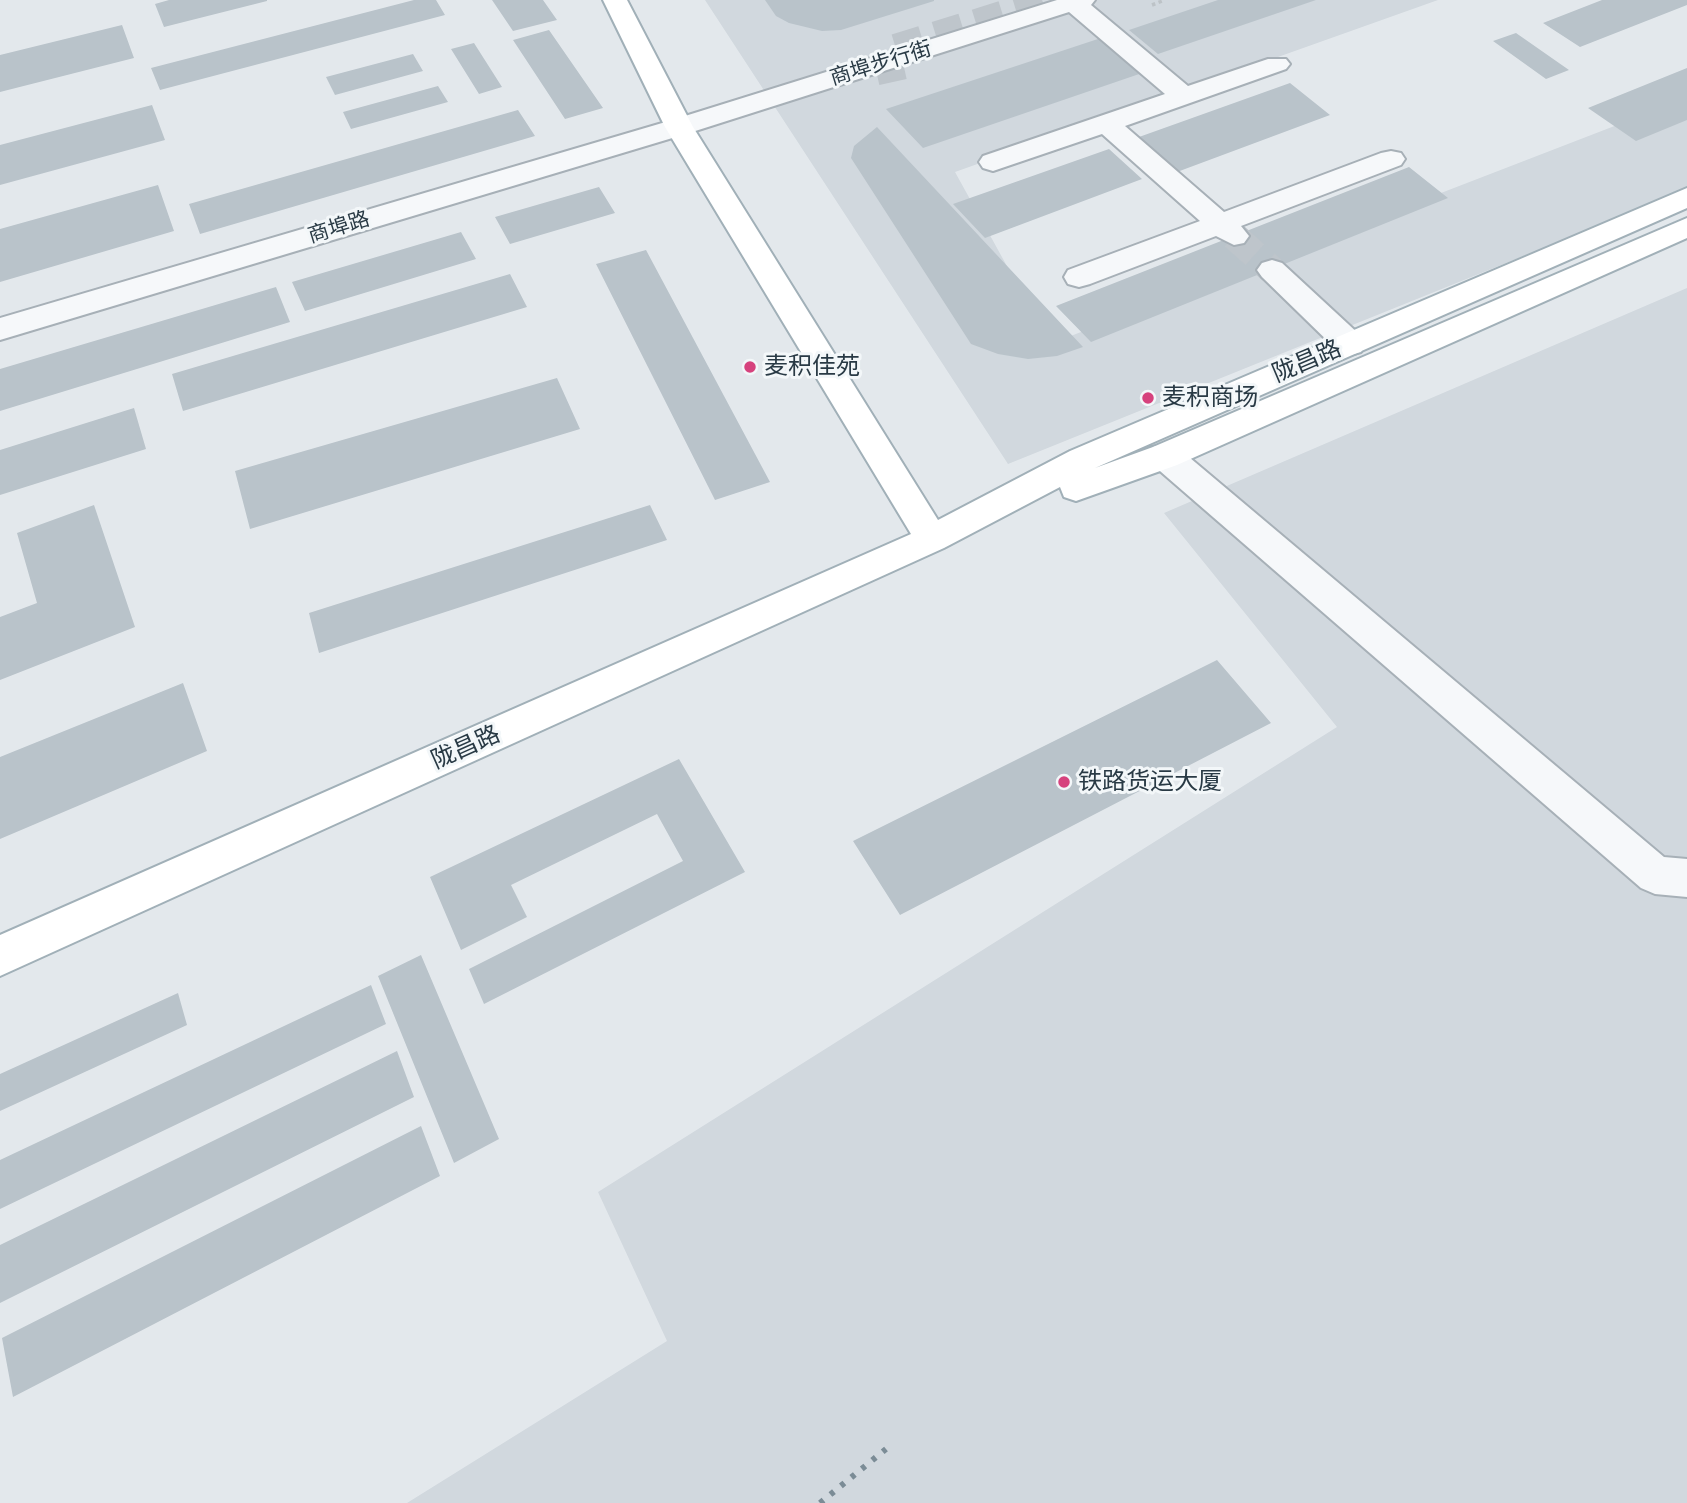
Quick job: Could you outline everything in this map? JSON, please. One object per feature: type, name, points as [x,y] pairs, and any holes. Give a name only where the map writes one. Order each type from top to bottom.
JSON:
[{"type":"main road","points":[[615,0],[679,127],[932,539]]},
{"type":"main road","name":"陇昌路","points":[[0,956],[932,539],[1082,460],[1687,197]]},
{"type":"main road","name":"陇昌路","points":[[932,539],[1165,456],[1687,227]]},
{"type":"street","name":"商埠步行街","points":[[679,127],[1078,2]]},
{"type":"street","points":[[1078,2],[1184,96]]},
{"type":"street","points":[[993,162],[1277,64]]},
{"type":"street","points":[[1106,123],[1227,230]]},
{"type":"street","name":"商埠路","points":[[0,329],[679,127]]},
{"type":"street","points":[[1079,277],[1227,230],[1391,159]]},
{"type":"street","points":[[1272,270],[1350,344]]},
{"type":"street","points":[[1165,456],[1656,875],[1687,878]]},
{"type":"path","points":[[1152,5],[1165,0]]},
{"type":"shaded area","points":[[705,0],[1438,0],[955,172],[1050,344],[1687,98],[1687,190],[1008,464]]},
{"type":"shaded area","points":[[1687,288],[1687,1503],[407,1503],[667,1341],[598,1192],[1337,727],[1164,513]]},
{"type":"building","points":[[169,0],[267,1],[164,27],[155,4]]},
{"type":"building","points":[[414,0],[436,0],[445,15],[160,90],[151,68]]},
{"type":"building","points":[[492,0],[543,0],[557,20],[513,31]]},
{"type":"building","points":[[765,0],[934,1],[841,30],[822,31],[789,23],[776,16]]},
{"type":"building","points":[[1218,0],[1316,0],[1158,54],[1129,30]]},
{"type":"building","points":[[1602,0],[1687,0],[1687,5],[1580,47],[1543,23]]},
{"type":"building","points":[[122,25],[134,58],[0,92],[0,55]]},
{"type":"building","points":[[549,30],[603,108],[565,119],[513,40]]},
{"type":"building","points":[[1516,33],[1569,70],[1546,79],[1493,41]]},
{"type":"building","points":[[1107,36],[1148,71],[923,148],[886,109]]},
{"type":"building","points":[[474,43],[502,87],[479,94],[451,49]]},
{"type":"building","points":[[413,54],[423,71],[335,95],[326,77]]},
{"type":"building","points":[[1687,68],[1687,120],[1636,141],[1588,108]]},
{"type":"building","points":[[1290,83],[1330,115],[1177,172],[1139,137]]},
{"type":"building","points":[[438,86],[448,102],[351,129],[343,112]]},
{"type":"building","points":[[152,105],[165,140],[0,185],[0,145]]},
{"type":"building","points":[[518,110],[535,136],[200,234],[189,204]]},
{"type":"building","points":[[877,127],[1083,347],[1057,356],[1028,359],[998,354],[971,344],[851,158],[854,146]]},
{"type":"building","points":[[1109,149],[1142,179],[985,238],[953,204]]},
{"type":"building","points":[[1409,167],[1448,198],[1091,342],[1056,306]]},
{"type":"building","points":[[158,185],[174,231],[0,282],[0,229]]},
{"type":"building","points":[[599,187],[615,213],[510,244],[495,217]]},
{"type":"building","points":[[461,232],[476,259],[305,311],[292,282]]},
{"type":"building","points":[[646,250],[770,482],[715,500],[596,264]]},
{"type":"building","points":[[510,274],[527,307],[183,411],[172,374]]},
{"type":"building","points":[[276,287],[290,322],[0,411],[0,369]]},
{"type":"building","points":[[557,378],[580,429],[250,529],[235,471]]},
{"type":"building","points":[[134,408],[146,449],[0,495],[0,450]]},
{"type":"building","points":[[94,505],[135,627],[0,680],[0,617],[37,603],[17,533]]},
{"type":"building","points":[[650,505],[667,540],[319,653],[309,613]]},
{"type":"building","name":"铁路货运大厦","points":[[1217,660],[1271,723],[900,915],[853,841]]},
{"type":"building","points":[[183,683],[207,751],[0,839],[0,757]]},
{"type":"building","points":[[679,759],[745,872],[484,1004],[469,969],[683,861],[657,814],[511,885],[527,917],[461,950],[430,877]]},
{"type":"building","points":[[421,955],[499,1139],[454,1163],[378,976]]},
{"type":"building","points":[[371,985],[386,1024],[0,1209],[0,1160]]},
{"type":"building","points":[[178,993],[187,1025],[0,1111],[0,1074]]},
{"type":"building","points":[[397,1051],[414,1097],[0,1303],[0,1245]]},
{"type":"building","points":[[421,1126],[440,1176],[13,1397],[2,1338]]},
{"type":"tunnel","points":[[893,82],[886,51],[1050,0]]},
{"type":"tunnel","points":[[1234,236],[1272,270]]},
{"type":"railway","points":[[820,1503],[886,1449]]},
{"type":"place","name":"麦积佳苑","points":[[750,367]]},
{"type":"place","name":"麦积商场","points":[[1148,398]]},
{"type":"place","name":"铁路货运大厦","points":[[1064,782]]}]
